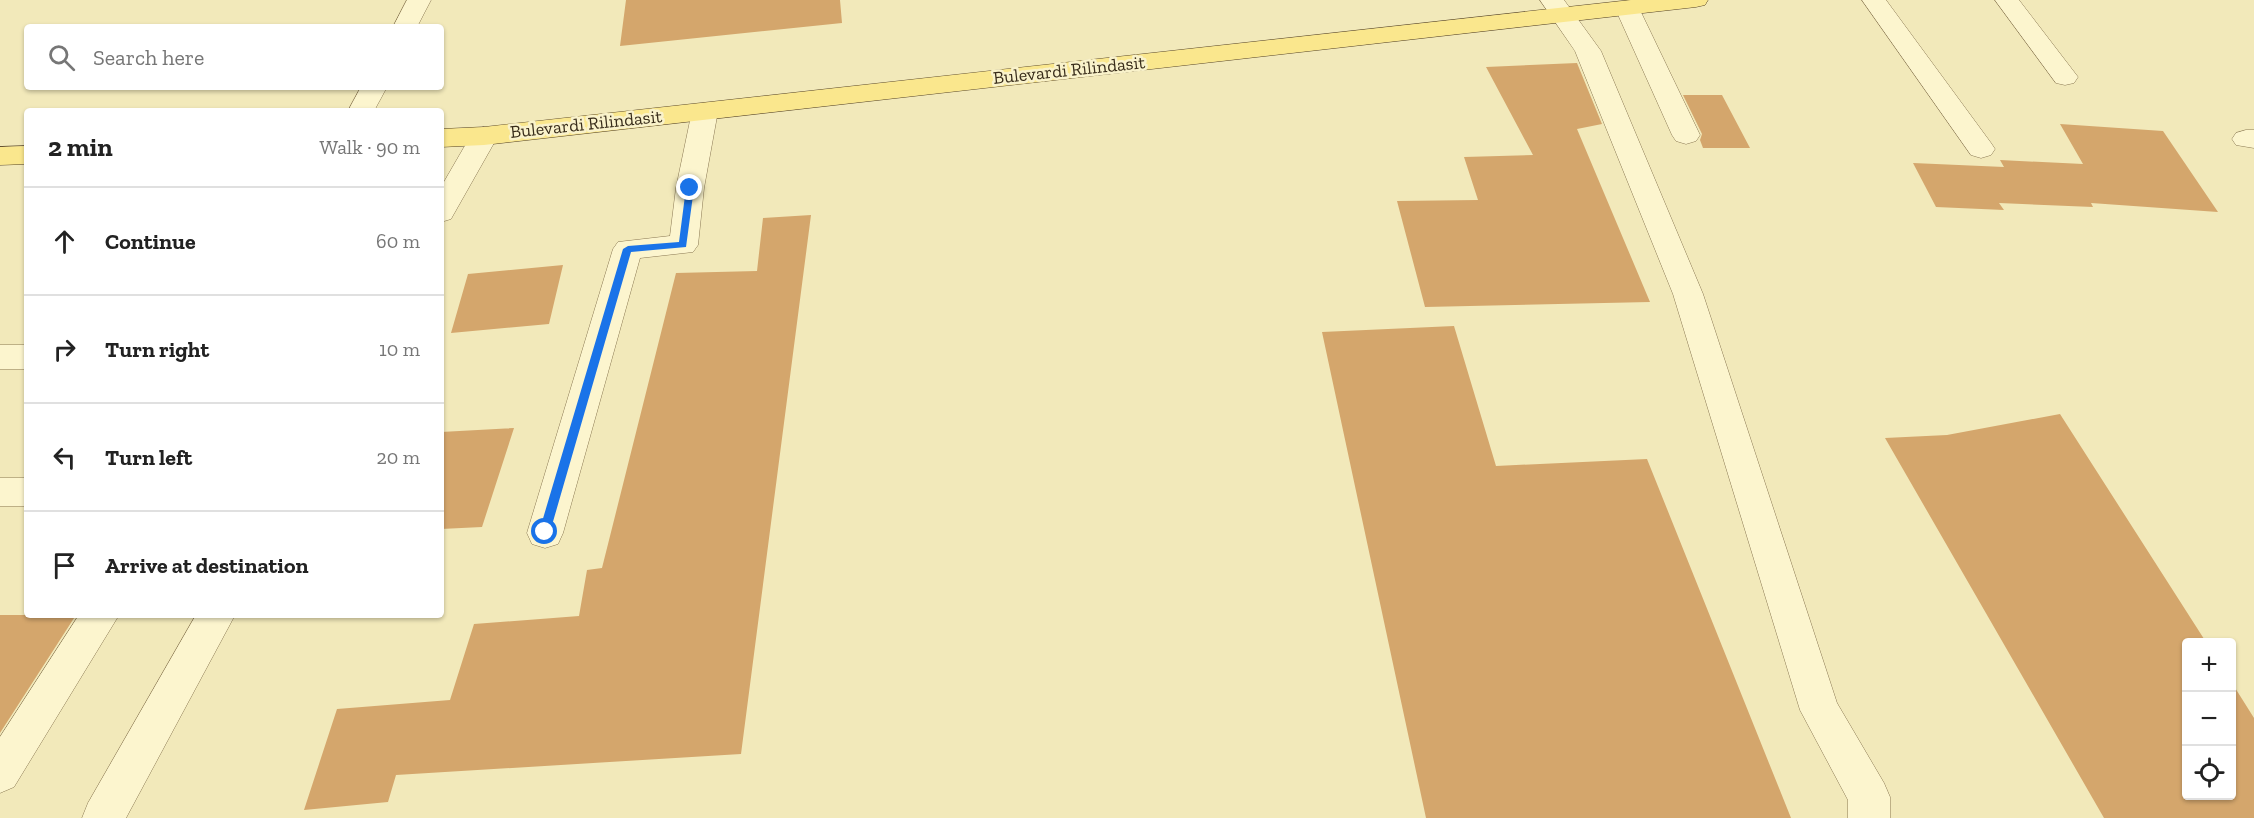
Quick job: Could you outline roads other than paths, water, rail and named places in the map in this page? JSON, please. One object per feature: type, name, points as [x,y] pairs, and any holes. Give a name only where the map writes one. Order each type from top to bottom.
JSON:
[{"type":"main road","name":"Bulevardi Rilindasit","points":[[444,138],[484,136],[705,111],[1557,8],[1628,8],[1696,0]]},
{"type":"main road","points":[[0,156],[24,155]]},
{"type":"street","points":[[407,24],[419,0]]},
{"type":"street","points":[[1874,0],[1981,149]]},
{"type":"street","points":[[2007,0],[2065,77]]},
{"type":"street","points":[[1557,8],[1588,51],[1688,294],[1820,710],[1876,811]]},
{"type":"street","points":[[1628,8],[1686,135]]},
{"type":"street","points":[[363,108],[372,90]]},
{"type":"street","points":[[545,532],[628,249],[683,245],[690,188],[705,111]]},
{"type":"street","points":[[444,207],[484,136]]},
{"type":"street","points":[[0,357],[24,357]]},
{"type":"street","points":[[0,492],[24,492]]},
{"type":"street","points":[[0,773],[98,618]]},
{"type":"street","points":[[103,818],[214,618]]}]
